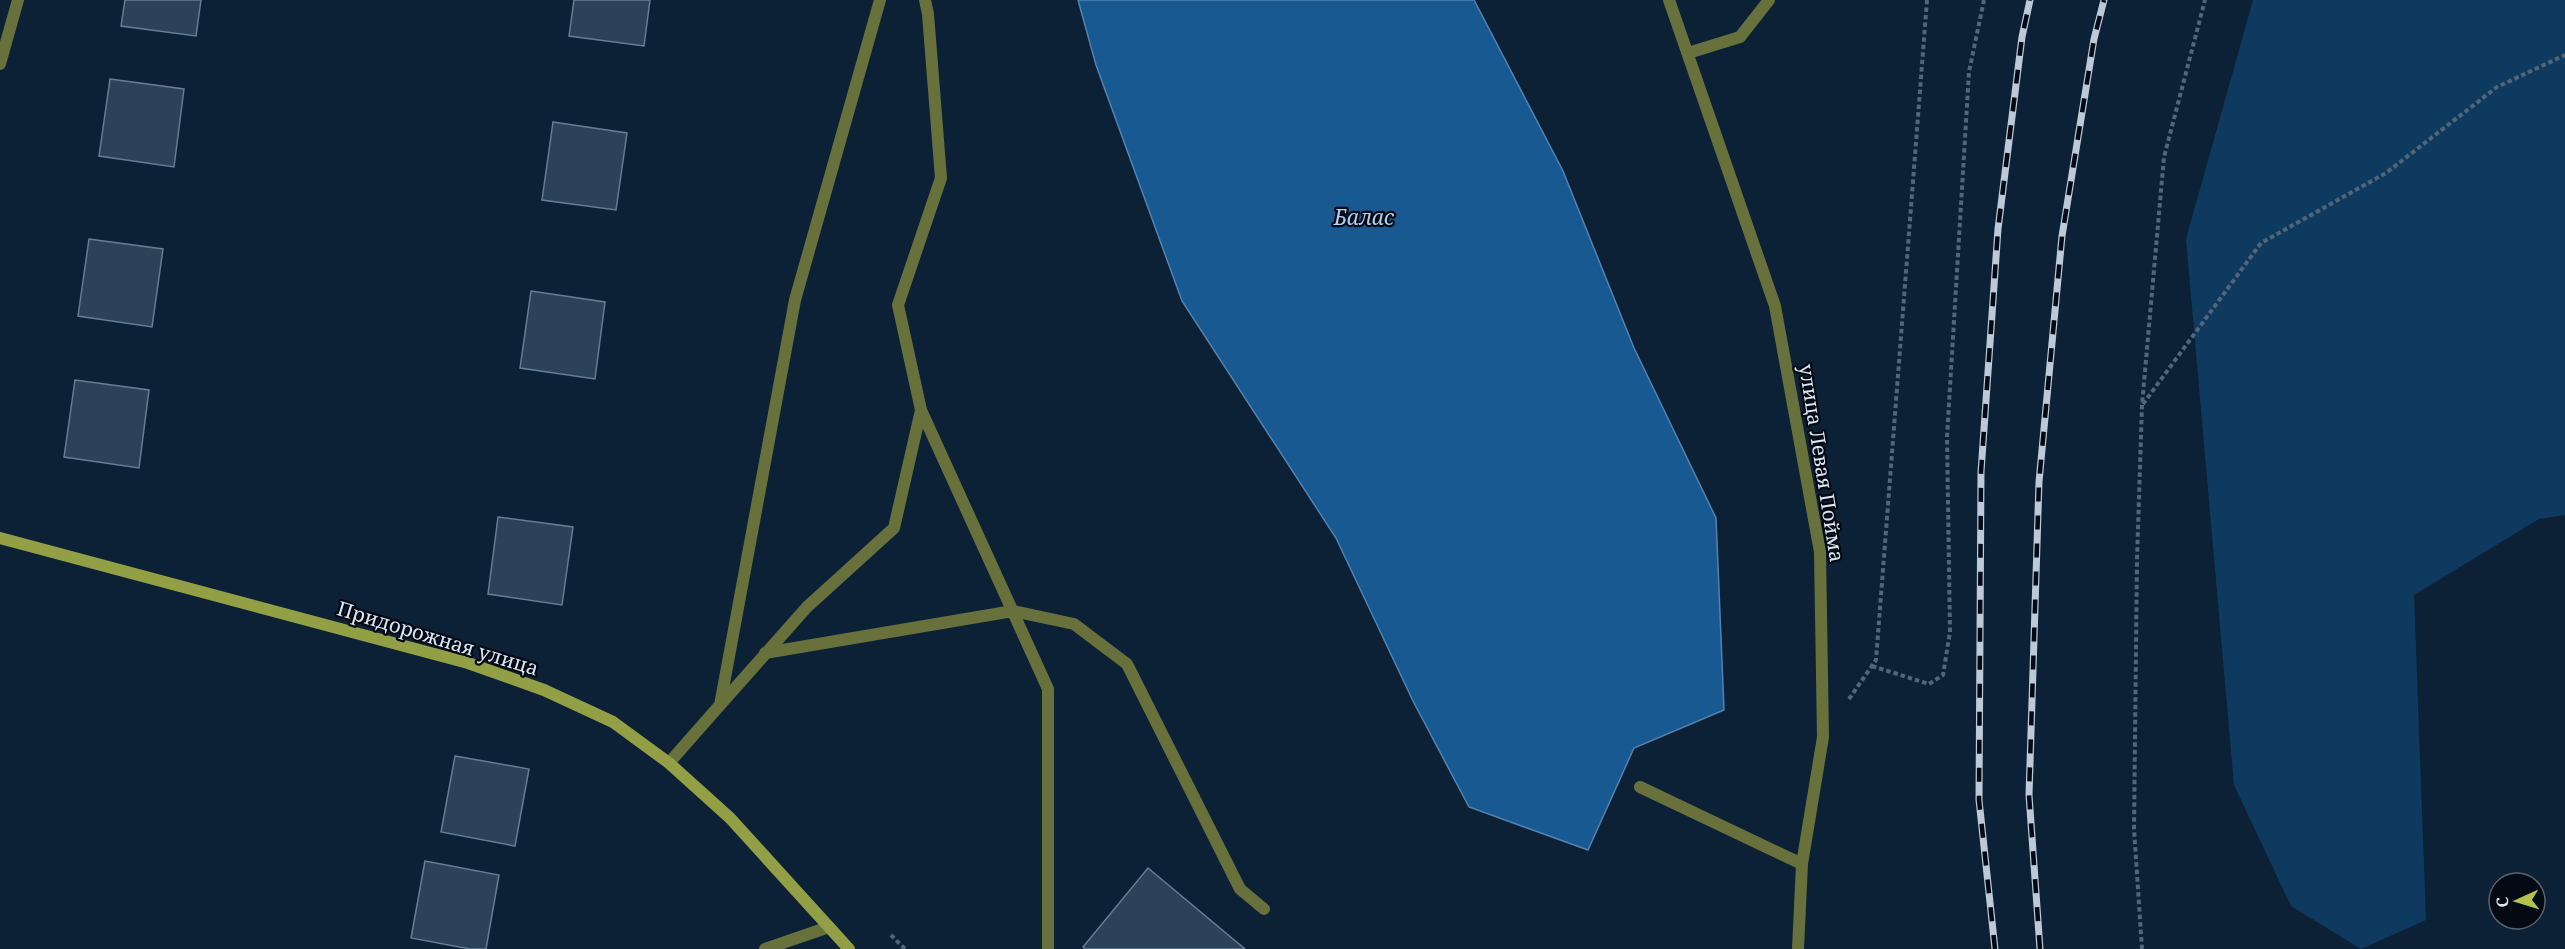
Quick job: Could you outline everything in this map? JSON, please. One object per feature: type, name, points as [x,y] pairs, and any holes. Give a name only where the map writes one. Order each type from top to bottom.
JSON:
[{"type":"main road","name":"Придорожная улица","points":[[0,538],[468,663],[544,690],[613,722],[669,763],[730,818],[849,949]]},
{"type":"street","points":[[0,64],[18,0]]},
{"type":"street","points":[[720,705],[795,300],[880,0]]},
{"type":"street","points":[[925,0],[941,178],[898,305],[921,410],[1048,689],[1048,949]]},
{"type":"street","name":"улица Левая Пойма","points":[[1669,0],[1775,306],[1820,552],[1823,737],[1802,864],[1798,949]]},
{"type":"street","points":[[1688,53],[1740,37],[1769,0]]},
{"type":"street","points":[[669,763],[807,607],[894,528],[921,410]]},
{"type":"street","points":[[765,653],[1013,611],[1074,624],[1126,664],[1240,889],[1264,909]]},
{"type":"street","points":[[1640,787],[1802,864]]},
{"type":"street","points":[[765,949],[829,927]]},
{"type":"path","points":[[1847,702],[1876,660],[1927,0]]},
{"type":"path","points":[[1872,666],[1929,684],[1943,675],[1950,632],[1947,437],[1969,72],[1984,0]]},
{"type":"path","points":[[2142,949],[2134,829],[2137,560],[2142,405],[2164,157],[2205,0]]},
{"type":"path","points":[[2142,405],[2261,243],[2386,173],[2497,87],[2565,55]]},
{"type":"path","points":[[891,935],[905,949]]},
{"type":"shaded area","points":[[2253,0],[2565,0],[2565,515],[2539,519],[2414,595],[2426,920],[2361,949],[2291,906],[2234,785],[2186,239]]},
{"type":"water","name":"Балас","points":[[1078,0],[1474,0],[1563,171],[1634,348],[1716,518],[1724,710],[1634,748],[1588,850],[1469,807],[1413,701],[1336,538],[1182,301],[1096,65]]},
{"type":"building","points":[[125,0],[201,0],[196,36],[121,26]]},
{"type":"building","points":[[574,0],[650,0],[644,46],[569,36]]},
{"type":"building","points":[[110,79],[184,89],[174,167],[99,156]]},
{"type":"building","points":[[553,122],[627,133],[616,210],[542,200]]},
{"type":"building","points":[[89,239],[163,249],[152,327],[78,316]]},
{"type":"building","points":[[531,291],[605,302],[595,379],[520,368]]},
{"type":"building","points":[[75,380],[149,390],[139,468],[64,457]]},
{"type":"building","points":[[498,517],[573,527],[562,605],[488,594]]},
{"type":"building","points":[[455,756],[529,769],[515,846],[441,832]]},
{"type":"building","points":[[425,861],[499,875],[486,949],[470,949],[411,938]]},
{"type":"building","points":[[1148,868],[1245,949],[1086,949],[1083,947]]},
{"type":"railway","points":[[1995,949],[1979,800],[1981,472],[1998,229],[2022,37],[2030,0]]},
{"type":"railway","points":[[2040,949],[2029,795],[2039,482],[2062,236],[2094,39],[2104,0]]}]
